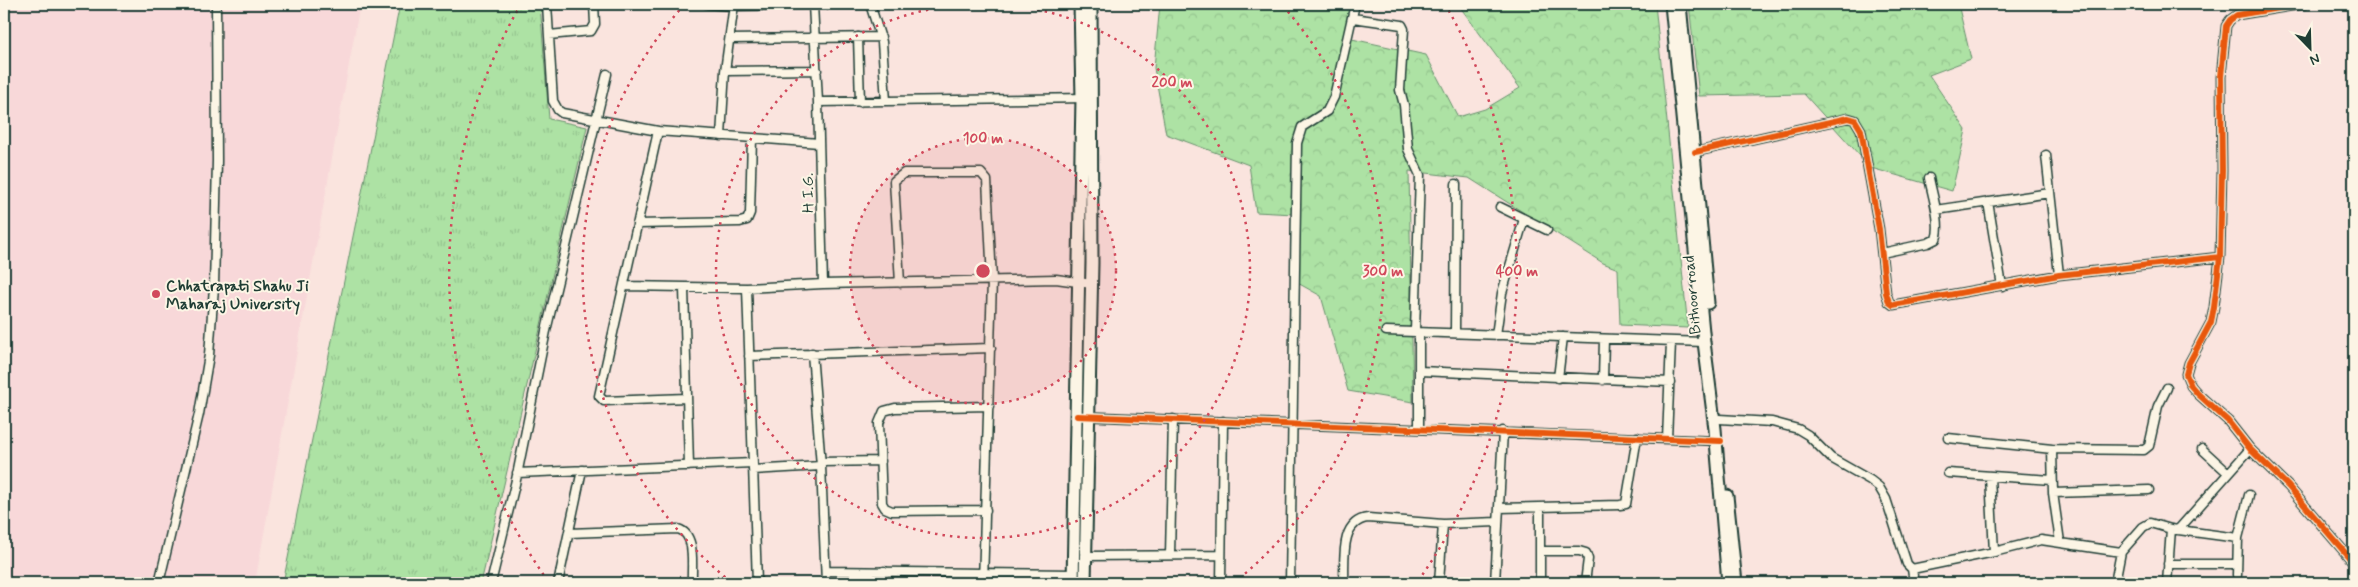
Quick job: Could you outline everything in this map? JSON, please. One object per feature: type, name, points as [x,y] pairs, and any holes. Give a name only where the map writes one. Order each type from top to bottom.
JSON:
[{"type":"street","points":[[159,583],[199,414],[209,355],[214,287],[217,171],[216,4]]},
{"type":"street","points":[[546,4],[554,106],[562,113],[658,131],[819,143]]},
{"type":"street","points":[[549,35],[591,31],[595,24],[594,4]]},
{"type":"street","points":[[707,4],[852,4]]},
{"type":"street","points":[[870,4],[880,37],[886,101]]},
{"type":"street","points":[[826,571],[984,572],[1073,578],[1092,284],[1088,99],[1080,4]]},
{"type":"street","points":[[1086,583],[1078,281],[1091,4]]},
{"type":"street","points":[[1290,583],[1299,133],[1307,122],[1323,114],[1331,103],[1355,4]]},
{"type":"street","points":[[1671,4],[1704,342],[1718,441],[1728,583]]},
{"type":"street","name":"Bithoor road","points":[[1680,4],[1719,419],[1718,441],[1736,583]]},
{"type":"street","points":[[2305,4],[2237,15],[2226,26],[2221,78],[2222,170],[2220,257],[2211,322],[2189,363],[2186,374],[2191,386],[2228,421],[2250,448],[2288,486],[2354,563]]},
{"type":"street","points":[[721,136],[734,5]]},
{"type":"street","name":"H I.G.","points":[[813,5],[817,70],[822,284]]},
{"type":"street","points":[[1353,18],[1402,25],[1404,29],[1400,90],[1404,105],[1408,149],[1420,175],[1417,332],[1420,371],[1419,428]]},
{"type":"street","points":[[858,37],[860,102]]},
{"type":"street","points":[[730,39],[880,37]]},
{"type":"street","points":[[726,71],[817,70]]},
{"type":"street","points":[[491,583],[517,473],[546,332],[607,74]]},
{"type":"street","points":[[818,102],[1088,99]]},
{"type":"street","points":[[1695,152],[1848,118],[1855,120],[1861,130],[1882,253],[1886,293],[1889,302],[1893,304],[2059,275],[2220,257]]},
{"type":"street","points":[[658,131],[599,390],[601,399],[604,401],[688,398]]},
{"type":"street","points":[[637,224],[740,222],[747,220],[750,213],[752,138]]},
{"type":"street","points":[[2046,155],[2059,275]]},
{"type":"street","points":[[900,284],[894,181],[904,173],[981,173],[985,176],[987,180],[992,280],[984,583]]},
{"type":"street","points":[[1882,253],[1928,243],[1936,239],[1938,232],[1936,210],[1929,178]]},
{"type":"street","points":[[1454,333],[1456,184]]},
{"type":"street","points":[[1936,210],[2050,193]]},
{"type":"street","points":[[1988,202],[2002,286]]},
{"type":"street","points":[[1500,207],[1547,230]]},
{"type":"street","points":[[1496,335],[1502,293],[1524,219]]},
{"type":"street","points":[[624,286],[747,288],[822,284],[900,284],[992,280],[1078,281],[1092,284]]},
{"type":"street","points":[[684,288],[689,466]]},
{"type":"street","points":[[747,288],[756,583]]},
{"type":"street","points":[[1386,331],[1704,342]]},
{"type":"street","points":[[1558,378],[1563,338]]},
{"type":"street","points":[[1603,380],[1604,339]]},
{"type":"street","points":[[1667,439],[1672,342]]},
{"type":"street","points":[[749,356],[991,348]]},
{"type":"street","points":[[812,353],[821,464],[826,583]]},
{"type":"street","points":[[1420,371],[1670,382]]},
{"type":"street","points":[[1948,438],[2052,449],[2146,449],[2158,406],[2167,388]]},
{"type":"street","points":[[986,510],[887,510],[882,503],[879,423],[882,413],[895,408],[989,406]]},
{"type":"street","points":[[1083,416],[1503,431],[1718,441]]},
{"type":"street","points":[[1170,555],[1173,419]]},
{"type":"street","points":[[1719,419],[1772,422],[1798,429],[1831,458],[1879,487],[1886,499],[1907,564],[1912,569],[1914,583]]},
{"type":"street","points":[[1221,583],[1223,421]]},
{"type":"street","points":[[1495,583],[1503,431]]},
{"type":"street","points":[[1499,508],[1626,504],[1637,437]]},
{"type":"street","points":[[2168,583],[2168,564],[2174,529],[2250,448]]},
{"type":"street","points":[[2052,449],[2053,492],[2060,542]]},
{"type":"street","points":[[2202,449],[2228,472]]},
{"type":"street","points":[[517,473],[689,466],[753,467],[881,461]]},
{"type":"street","points":[[558,583],[582,470]]},
{"type":"street","points":[[1948,473],[2052,480]]},
{"type":"street","points":[[1990,477],[1994,552]]},
{"type":"street","points":[[2053,492],[2149,490]]},
{"type":"street","points":[[2238,575],[2238,538],[2249,495]]},
{"type":"street","points":[[1540,507],[1540,583]]},
{"type":"street","points":[[1344,583],[1347,536],[1354,522],[1368,518],[1443,524],[1498,522]]},
{"type":"street","points":[[1439,583],[1443,524]]},
{"type":"street","points":[[2115,583],[2121,552],[2147,524],[2238,538]]},
{"type":"street","points":[[569,534],[684,530],[690,539],[692,583]]},
{"type":"street","points":[[1912,569],[1994,552],[2037,540],[2121,552]]},
{"type":"street","points":[[1540,551],[1579,551],[1586,553],[1588,560],[1585,583]]},
{"type":"street","points":[[1086,556],[1221,555]]},
{"type":"street","points":[[2168,564],[2237,564]]},
{"type":"street","points":[[884,571],[884,583]]},
{"type":"shaded area","name":"Chhatrapati Shahu Ji Maharaj University","points":[[4,4],[360,4],[255,583],[4,583]]},
{"type":"green space","points":[[400,4],[540,4],[549,119],[587,127],[481,583],[283,583]]},
{"type":"green space","points":[[1160,4],[1352,4],[1352,39],[1426,55],[1458,117],[1485,109],[1520,88],[1460,7],[1467,4],[1655,4],[1688,328],[1620,325],[1618,269],[1603,263],[1469,178],[1409,171],[1413,402],[1348,391],[1321,296],[1296,282],[1294,214],[1256,212],[1249,165],[1166,134],[1154,68]]},
{"type":"green space","points":[[1689,4],[1958,4],[1971,59],[1929,75],[1966,130],[1952,191],[1871,168],[1804,94],[1699,96]]},
{"type":"cycle path","points":[[2305,4],[2237,15],[2226,26],[2221,77],[2222,170],[2220,257],[2211,322],[2189,363],[2186,374],[2191,386],[2198,394],[2228,421],[2250,449],[2288,486],[2354,563]]},
{"type":"cycle path","points":[[1695,152],[1848,118],[1855,120],[1861,130],[1879,229],[1886,293],[1889,302],[1893,305],[2059,275],[2220,257]]},
{"type":"cycle path","points":[[1077,416],[1721,441]]},
{"type":"place","name":"Chhatrapati Shahu Ji Maharaj University","points":[[156,294]]}]
